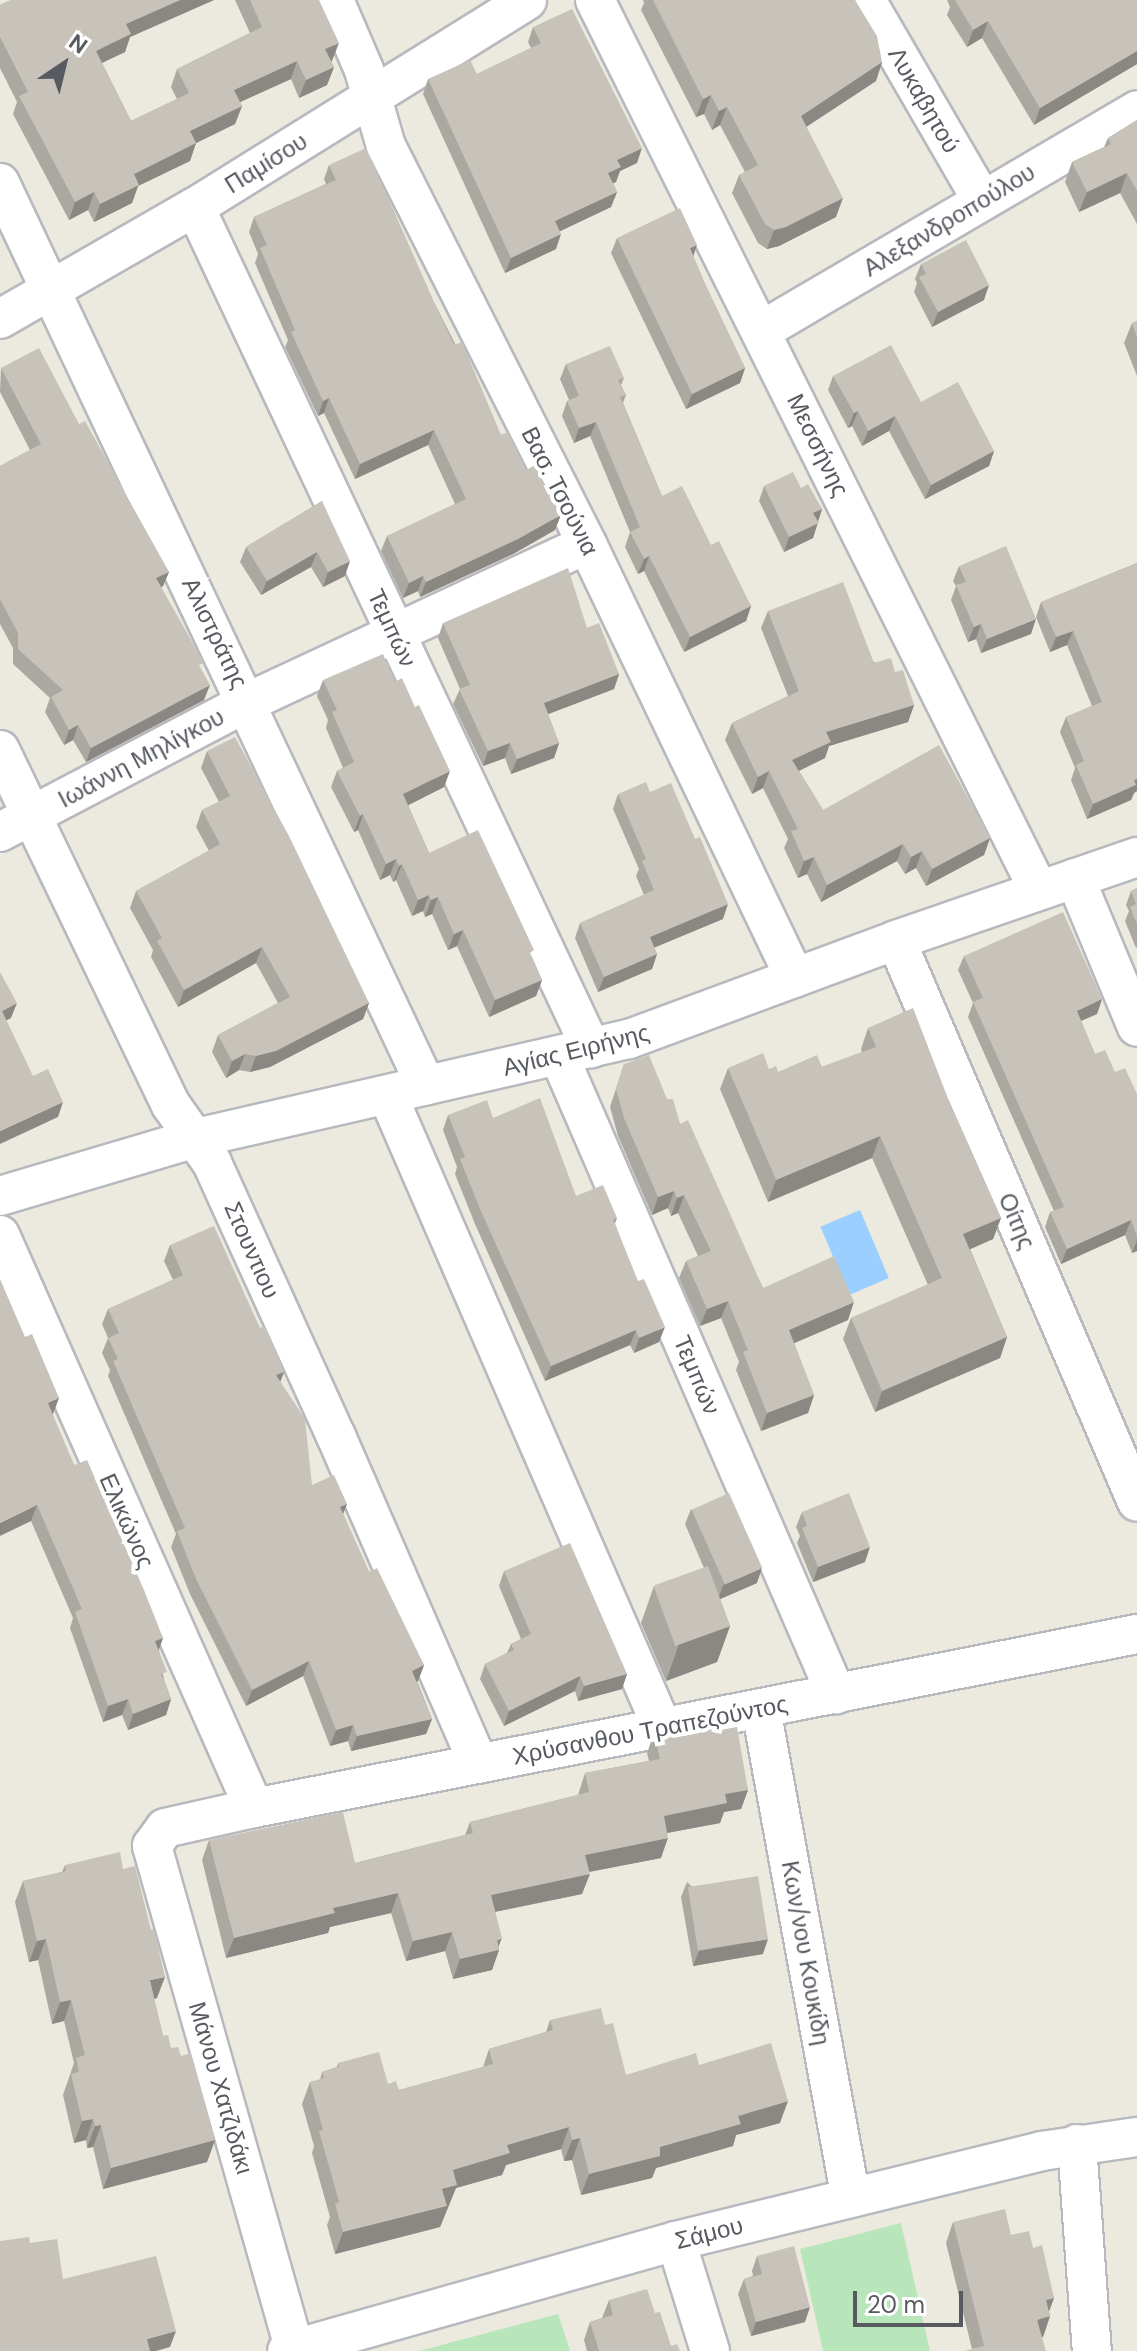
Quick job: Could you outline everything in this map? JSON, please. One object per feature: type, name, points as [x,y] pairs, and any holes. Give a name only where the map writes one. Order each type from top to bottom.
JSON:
[{"type":"street","name":"Βασ. Τσούνια","points":[[334,0],[364,70],[386,146],[587,544],[795,978]]},
{"type":"street","name":"Παμίσου","points":[[0,319],[195,207],[527,0]]},
{"type":"street","name":"Μεσσήνης","points":[[595,0],[1039,891]]},
{"type":"street","name":"Λυκαβητού","points":[[866,0],[982,200]]},
{"type":"street","name":"Αλεξανδροπούλου","points":[[761,331],[1137,110]]},
{"type":"street","name":"Αλιστράτης","points":[[0,183],[248,702],[426,1086]]},
{"type":"street","name":"Τεμπών","points":[[195,207],[394,632],[575,1052],[836,1694]]},
{"type":"street","name":"Ιωάννη Μηλίγκου","points":[[0,832],[248,702],[587,544]]},
{"type":"street","name":"Στουντιου","points":[[0,750],[34,815],[171,1105],[212,1163],[323,1407],[478,1763]]},
{"type":"street","name":"Αγίας Ειρήνης","points":[[0,1196],[196,1138],[388,1096],[659,1030],[896,940],[1137,857]]},
{"type":"street","points":[[1075,878],[1137,1027]]},
{"type":"street","name":"Οίτης","points":[[896,940],[1137,1502]]},
{"type":"street","points":[[388,1096],[662,1727]]},
{"type":"street","name":"Ελικώνος","points":[[0,1235],[254,1808]]},
{"type":"street","name":"Χρύσανθου Τραπεζούντος","points":[[165,1828],[478,1763],[1137,1634]]},
{"type":"street","name":"Κων/νου Κουκίδη","points":[[761,1709],[851,2198]]},
{"type":"street","name":"Μάνου Χατζιδάκι","points":[[165,1828],[152,1846],[292,2350]]},
{"type":"street","name":"Σάμου","points":[[292,2350],[676,2241],[1077,2144],[1137,2137]]},
{"type":"street","points":[[1077,2144],[1092,2351]]},
{"type":"street","points":[[676,2241],[710,2351]]},
{"type":"green space","points":[[901,2223],[930,2351],[823,2351],[800,2249]]},
{"type":"green space","points":[[558,2314],[570,2351],[419,2351]]},
{"type":"water","points":[[860,1210],[889,1278],[849,1295],[820,1227]]},
{"type":"building","points":[[11,0],[180,0],[126,24],[131,34],[96,51],[131,121],[189,93],[177,69],[262,27],[250,0],[319,0],[339,43],[325,49],[334,67],[306,80],[297,61],[234,90],[242,106],[190,131],[196,143],[134,174],[139,185],[100,204],[94,192],[75,202],[19,96],[28,92],[0,37],[0,5]]},
{"type":"building","points":[[653,0],[855,0],[877,36],[882,62],[801,116],[843,198],[786,227],[774,230],[765,224],[739,175],[758,165],[727,107],[719,111],[711,95],[703,99]]},
{"type":"building","points":[[955,0],[1137,0],[1137,51],[1040,108],[988,21],[973,30]]},
{"type":"building","points":[[572,9],[642,148],[617,160],[621,167],[608,173],[617,192],[555,221],[561,234],[511,258],[428,79],[470,60],[477,74],[541,43],[533,27]]},
{"type":"building","points":[[1137,120],[1137,191],[1127,173],[1087,192],[1072,162],[1111,144],[1108,138]]},
{"type":"building","points":[[366,148],[454,345],[462,342],[501,435],[508,432],[526,470],[535,465],[561,515],[426,582],[423,576],[409,583],[387,536],[466,499],[434,430],[360,464],[329,398],[323,401],[291,332],[295,330],[260,248],[267,245],[254,217],[336,180],[329,165]]},
{"type":"building","points":[[680,208],[697,245],[690,248],[745,368],[692,394],[617,238]]},
{"type":"building","points":[[966,240],[989,285],[938,312],[919,277],[926,274],[921,264]]},
{"type":"building","points":[[891,345],[921,402],[958,382],[994,451],[931,485],[895,416],[868,431],[833,376]]},
{"type":"building","points":[[610,346],[624,378],[618,380],[626,395],[620,397],[662,496],[682,486],[711,545],[719,541],[751,606],[690,637],[649,556],[644,559],[630,532],[640,527],[596,422],[579,428],[567,401],[579,396],[566,364]]},
{"type":"building","points":[[39,348],[79,424],[85,421],[169,572],[156,578],[204,663],[199,665],[210,685],[91,748],[78,725],[69,730],[51,697],[63,690],[18,649],[18,633],[0,599],[0,466],[41,444],[1,368]]},
{"type":"building","points":[[793,472],[801,488],[808,484],[822,509],[813,513],[819,523],[789,537],[764,486]]},
{"type":"building","points":[[322,501],[350,561],[328,572],[317,552],[267,581],[246,547]]},
{"type":"building","points":[[1006,546],[1036,619],[987,639],[981,624],[974,627],[956,585],[966,582],[959,566]]},
{"type":"building","points":[[1137,563],[1136,785],[1093,804],[1076,765],[1084,761],[1066,717],[1102,702],[1073,631],[1056,637],[1041,602]]},
{"type":"building","points":[[568,568],[587,628],[599,623],[619,674],[544,703],[559,743],[517,759],[510,743],[488,751],[459,689],[470,685],[443,623]]},
{"type":"building","points":[[843,582],[874,663],[891,658],[895,672],[903,670],[914,705],[826,732],[831,742],[792,760],[823,810],[939,745],[990,838],[932,869],[922,851],[911,857],[903,844],[827,885],[814,857],[804,861],[791,831],[798,829],[769,771],[758,777],[732,723],[799,691],[768,611]]},
{"type":"building","points":[[383,654],[395,682],[402,678],[415,707],[419,705],[450,771],[403,794],[429,853],[478,830],[534,950],[530,953],[542,980],[495,1000],[463,930],[454,934],[438,897],[431,900],[429,895],[418,900],[402,864],[399,866],[396,859],[386,864],[363,814],[360,816],[337,771],[354,762],[332,712],[337,710],[323,680]]},
{"type":"building","points":[[235,737],[289,836],[369,1003],[276,1051],[256,1056],[245,1054],[232,1061],[218,1035],[290,997],[262,947],[184,990],[157,941],[162,938],[136,891],[220,844],[202,810],[230,796],[207,751]]},
{"type":"building","points":[[646,782],[650,792],[671,783],[695,839],[700,837],[728,904],[650,937],[657,954],[604,977],[580,923],[654,890],[642,861],[646,859],[618,794]]},
{"type":"building","points":[[1137,888],[1137,924],[1130,907],[1136,904],[1131,891]]},
{"type":"building","points":[[1063,912],[1102,999],[1077,1011],[1095,1054],[1105,1050],[1115,1072],[1125,1068],[1137,1094],[1137,1236],[1131,1220],[1067,1249],[1050,1212],[1064,1207],[973,1002],[983,998],[964,956]]},
{"type":"building","points":[[0,972],[17,1003],[2,1011],[33,1076],[48,1069],[63,1102],[0,1131]]},
{"type":"building","points":[[913,1008],[949,1101],[1001,1218],[963,1234],[1007,1337],[882,1391],[851,1318],[942,1278],[880,1136],[776,1180],[728,1068],[763,1053],[769,1069],[776,1066],[778,1072],[817,1055],[822,1067],[876,1047],[868,1028]]},
{"type":"building","points":[[649,1055],[667,1099],[673,1099],[680,1124],[688,1120],[763,1288],[834,1256],[854,1302],[789,1330],[814,1395],[767,1413],[743,1352],[748,1350],[728,1301],[707,1309],[686,1261],[711,1251],[684,1195],[677,1198],[674,1191],[658,1197],[624,1118],[616,1089],[624,1064]]},
{"type":"building","points":[[540,1098],[576,1196],[603,1185],[638,1281],[644,1279],[665,1327],[639,1338],[636,1330],[551,1366],[480,1209],[460,1159],[465,1157],[448,1115],[487,1100],[493,1118]]},
{"type":"building","points":[[214,1226],[260,1328],[265,1326],[284,1372],[276,1375],[305,1419],[312,1485],[334,1475],[347,1504],[340,1507],[369,1572],[377,1568],[424,1665],[412,1671],[432,1719],[357,1736],[353,1725],[336,1730],[309,1661],[252,1690],[196,1579],[177,1531],[185,1528],[113,1361],[118,1359],[108,1338],[119,1333],[108,1309],[183,1275],[170,1245]]},
{"type":"building","points":[[0,1279],[25,1337],[32,1334],[59,1398],[48,1403],[74,1465],[87,1460],[163,1638],[155,1641],[167,1672],[161,1674],[171,1699],[133,1714],[128,1699],[108,1706],[75,1612],[82,1609],[37,1505],[0,1523]]},
{"type":"building","points":[[729,1493],[762,1568],[725,1585],[692,1510]]},
{"type":"building","points":[[849,1493],[870,1547],[818,1567],[802,1528],[807,1526],[802,1512]]},
{"type":"building","points":[[570,1543],[627,1674],[584,1686],[580,1676],[509,1711],[485,1664],[514,1650],[511,1644],[531,1634],[504,1571]]},
{"type":"building","points":[[708,1566],[730,1626],[675,1646],[653,1586]]},
{"type":"building","points":[[711,1722],[714,1731],[737,1727],[748,1790],[725,1794],[727,1803],[664,1816],[668,1838],[585,1855],[590,1874],[491,1895],[502,1938],[497,1939],[499,1950],[460,1959],[452,1932],[413,1941],[398,1893],[333,1908],[335,1913],[234,1938],[209,1840],[343,1812],[355,1863],[473,1833],[470,1822],[589,1792],[585,1773],[660,1759],[654,1733]]},
{"type":"building","points":[[120,1852],[123,1869],[135,1866],[151,1930],[154,1929],[165,1977],[150,1980],[163,2036],[168,2035],[171,2048],[178,2047],[181,2056],[191,2053],[215,2140],[111,2168],[101,2125],[95,2126],[93,2119],[82,2121],[71,2074],[79,2072],[76,2058],[85,2055],[71,2000],[60,2002],[46,1939],[37,1941],[23,1881],[66,1871],[65,1865]]},
{"type":"building","points":[[758,1876],[768,1939],[698,1950],[688,1887]]},
{"type":"building","points":[[601,2008],[605,2025],[613,2023],[626,2075],[696,2053],[699,2065],[771,2043],[788,2101],[738,2116],[741,2124],[660,2147],[660,2156],[589,2174],[580,2138],[572,2140],[569,2127],[507,2145],[510,2153],[453,2170],[457,2185],[442,2189],[447,2206],[343,2232],[335,2204],[339,2202],[319,2131],[323,2130],[310,2082],[324,2078],[322,2072],[339,2067],[338,2063],[379,2052],[388,2084],[396,2081],[399,2090],[493,2064],[489,2049],[553,2030],[550,2020]]},
{"type":"building","points":[[1005,2209],[1011,2235],[1029,2231],[1033,2248],[1042,2245],[1054,2298],[1046,2300],[1050,2316],[1037,2320],[1046,2351],[964,2351],[984,2346],[953,2222]]},
{"type":"building","points":[[29,2237],[30,2243],[57,2239],[63,2279],[156,2256],[176,2331],[147,2339],[150,2351],[0,2351],[0,2241]]},
{"type":"building","points":[[794,2246],[810,2307],[756,2322],[744,2279],[762,2274],[757,2256]]},
{"type":"building","points":[[647,2289],[655,2313],[660,2312],[671,2346],[677,2344],[680,2351],[599,2351],[590,2322],[613,2315],[609,2300]]}]
